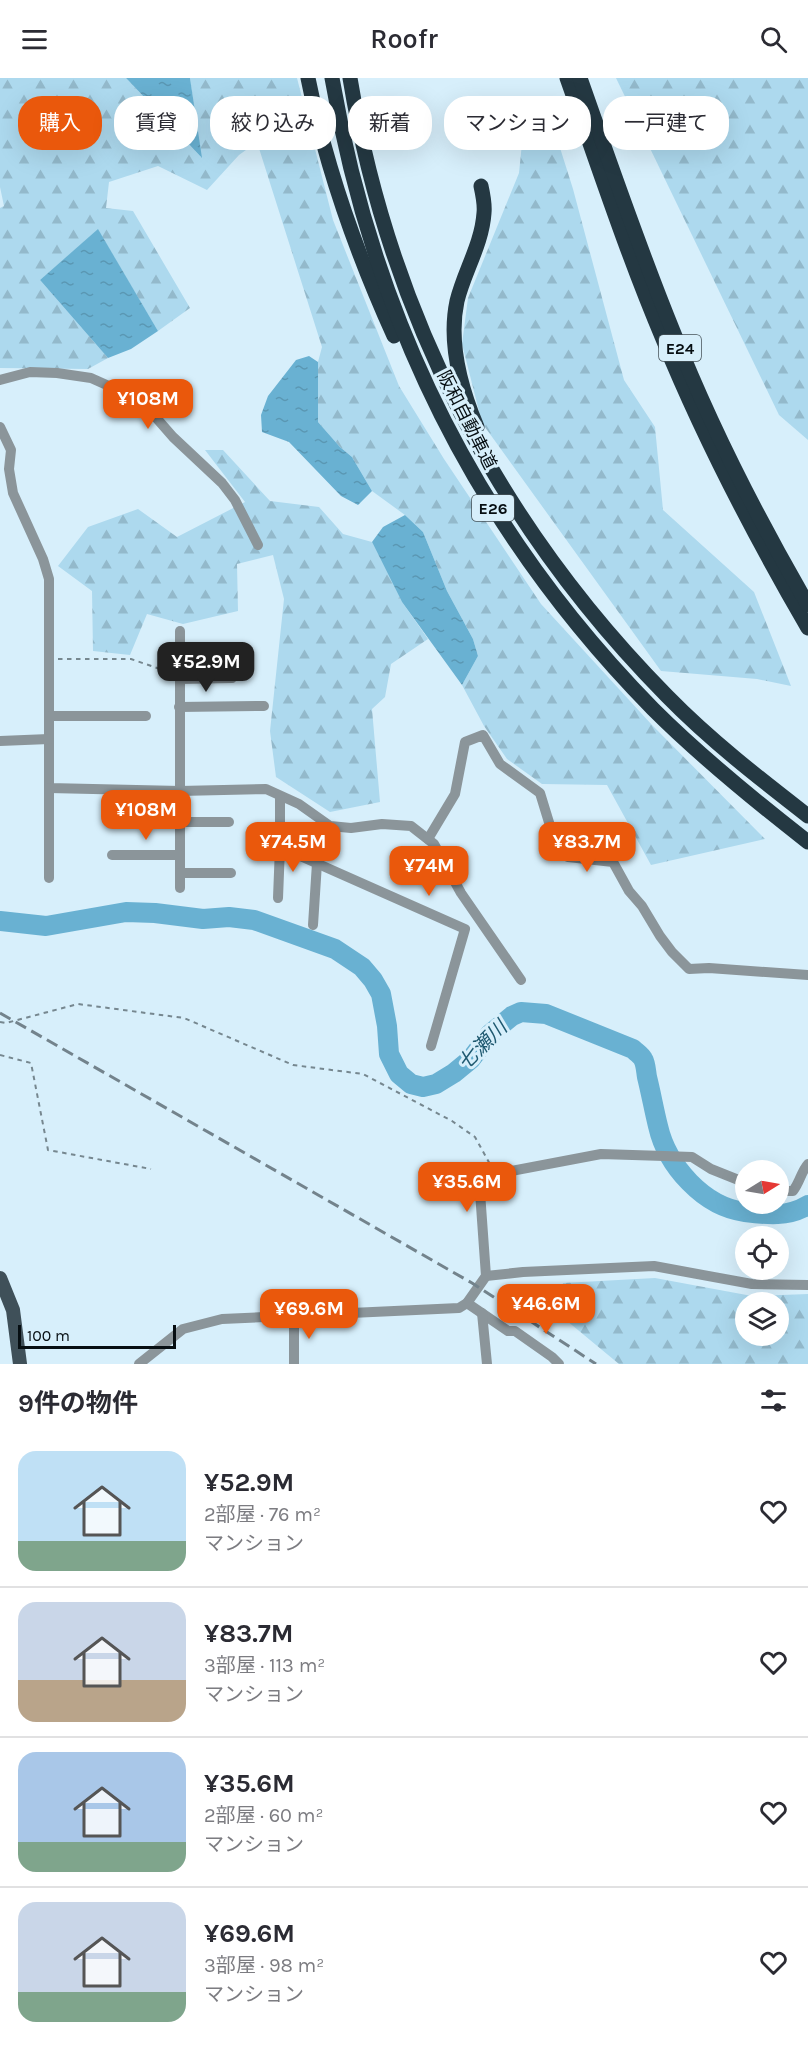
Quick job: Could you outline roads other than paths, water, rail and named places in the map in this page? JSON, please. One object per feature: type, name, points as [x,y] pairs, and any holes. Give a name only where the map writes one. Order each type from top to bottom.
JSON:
[{"type":"highway","points":[[308,78],[337,194],[368,276],[420,390],[454,442]]},
{"type":"highway","name":"阪和自動車道","points":[[332,78],[351,169],[366,228],[384,283],[404,336],[454,442],[483,494],[563,608],[613,667],[696,750],[738,787],[808,842]]},
{"type":"highway","name":"阪和自動車道","points":[[350,78],[367,165],[383,224],[412,309],[444,383],[500,484],[539,543],[622,650],[709,737],[808,816]]},
{"type":"highway","name":"E24","points":[[567,78],[662,339],[715,457],[808,628]]},
{"type":"highway","name":"E24","points":[[580,78],[673,332],[726,450],[808,605]]},
{"type":"highway","points":[[481,186],[484,213],[457,303],[455,324],[456,352],[470,411],[481,438],[542,538],[622,650]]},
{"type":"main road","points":[[0,1278],[4,1283],[13,1310],[20,1364]]},
{"type":"street","points":[[0,380],[30,372],[91,378],[145,405],[173,437],[222,483],[235,500],[258,545]]},
{"type":"street","points":[[0,427],[11,450],[9,469],[13,493],[44,560],[49,579],[50,878]]},
{"type":"street","points":[[180,631],[180,888]]},
{"type":"street","points":[[180,679],[232,678]]},
{"type":"street","points":[[180,707],[264,706]]},
{"type":"street","points":[[50,716],[146,716]]},
{"type":"street","points":[[428,839],[455,794],[465,742],[483,735],[500,764],[540,793],[555,842],[568,856],[613,862],[628,891],[642,906],[672,952],[689,969],[709,968],[808,975]]},
{"type":"street","points":[[0,741],[49,739]]},
{"type":"street","points":[[50,788],[180,791],[266,789],[299,804],[330,826],[351,828],[382,824],[411,826],[434,844],[461,893],[521,980]]},
{"type":"street","points":[[278,898],[280,796]]},
{"type":"street","points":[[180,822],[230,822]]},
{"type":"street","points":[[280,847],[465,929],[432,1046]]},
{"type":"street","points":[[112,855],[180,855]]},
{"type":"street","points":[[313,925],[316,863]]},
{"type":"street","points":[[180,873],[231,873]]},
{"type":"street","points":[[140,1364],[151,1361],[183,1329],[222,1319],[459,1308],[467,1303],[486,1276],[480,1192],[482,1180],[495,1174],[601,1154],[692,1157],[711,1169],[735,1179]]},
{"type":"street","points":[[789,1191],[793,1191],[799,1183],[804,1168],[808,1164]]},
{"type":"street","points":[[486,1276],[654,1266],[752,1284],[808,1285]]},
{"type":"street","points":[[467,1303],[508,1331],[515,1331],[552,1356],[559,1364]]},
{"type":"street","points":[[482,1313],[487,1364]]},
{"type":"street","points":[[294,1316],[294,1364]]},
{"type":"water","points":[[126,78],[190,78],[193,96],[143,96]]},
{"type":"water","points":[[198,131],[202,158],[194,150],[198,150]]},
{"type":"water","points":[[98,229],[158,331],[131,349],[108,358],[40,280]]},
{"type":"water","points":[[309,356],[318,362],[318,422],[352,457],[372,491],[358,505],[341,496],[289,442],[262,432],[261,415],[268,396],[296,360]]},
{"type":"water","points":[[405,515],[423,532],[447,591],[473,639],[478,656],[462,685],[402,602],[372,542],[383,527]]},
{"type":"waterway","name":"七瀬川","points":[[0,921],[46,926],[126,912],[203,919],[229,917],[254,920],[335,949],[362,967],[373,980],[381,994],[389,1054],[399,1074],[411,1084],[423,1087],[436,1084],[454,1073],[471,1059],[490,1034],[512,1016],[521,1012],[546,1014],[633,1049],[641,1056],[645,1063],[663,1141],[679,1169],[702,1193],[730,1209],[753,1213],[793,1212],[808,1205]]},
{"type":"waterway","points":[[799,1211],[808,1215]]},
{"type":"railway","points":[[0,1013],[472,1283],[596,1364]]}]
